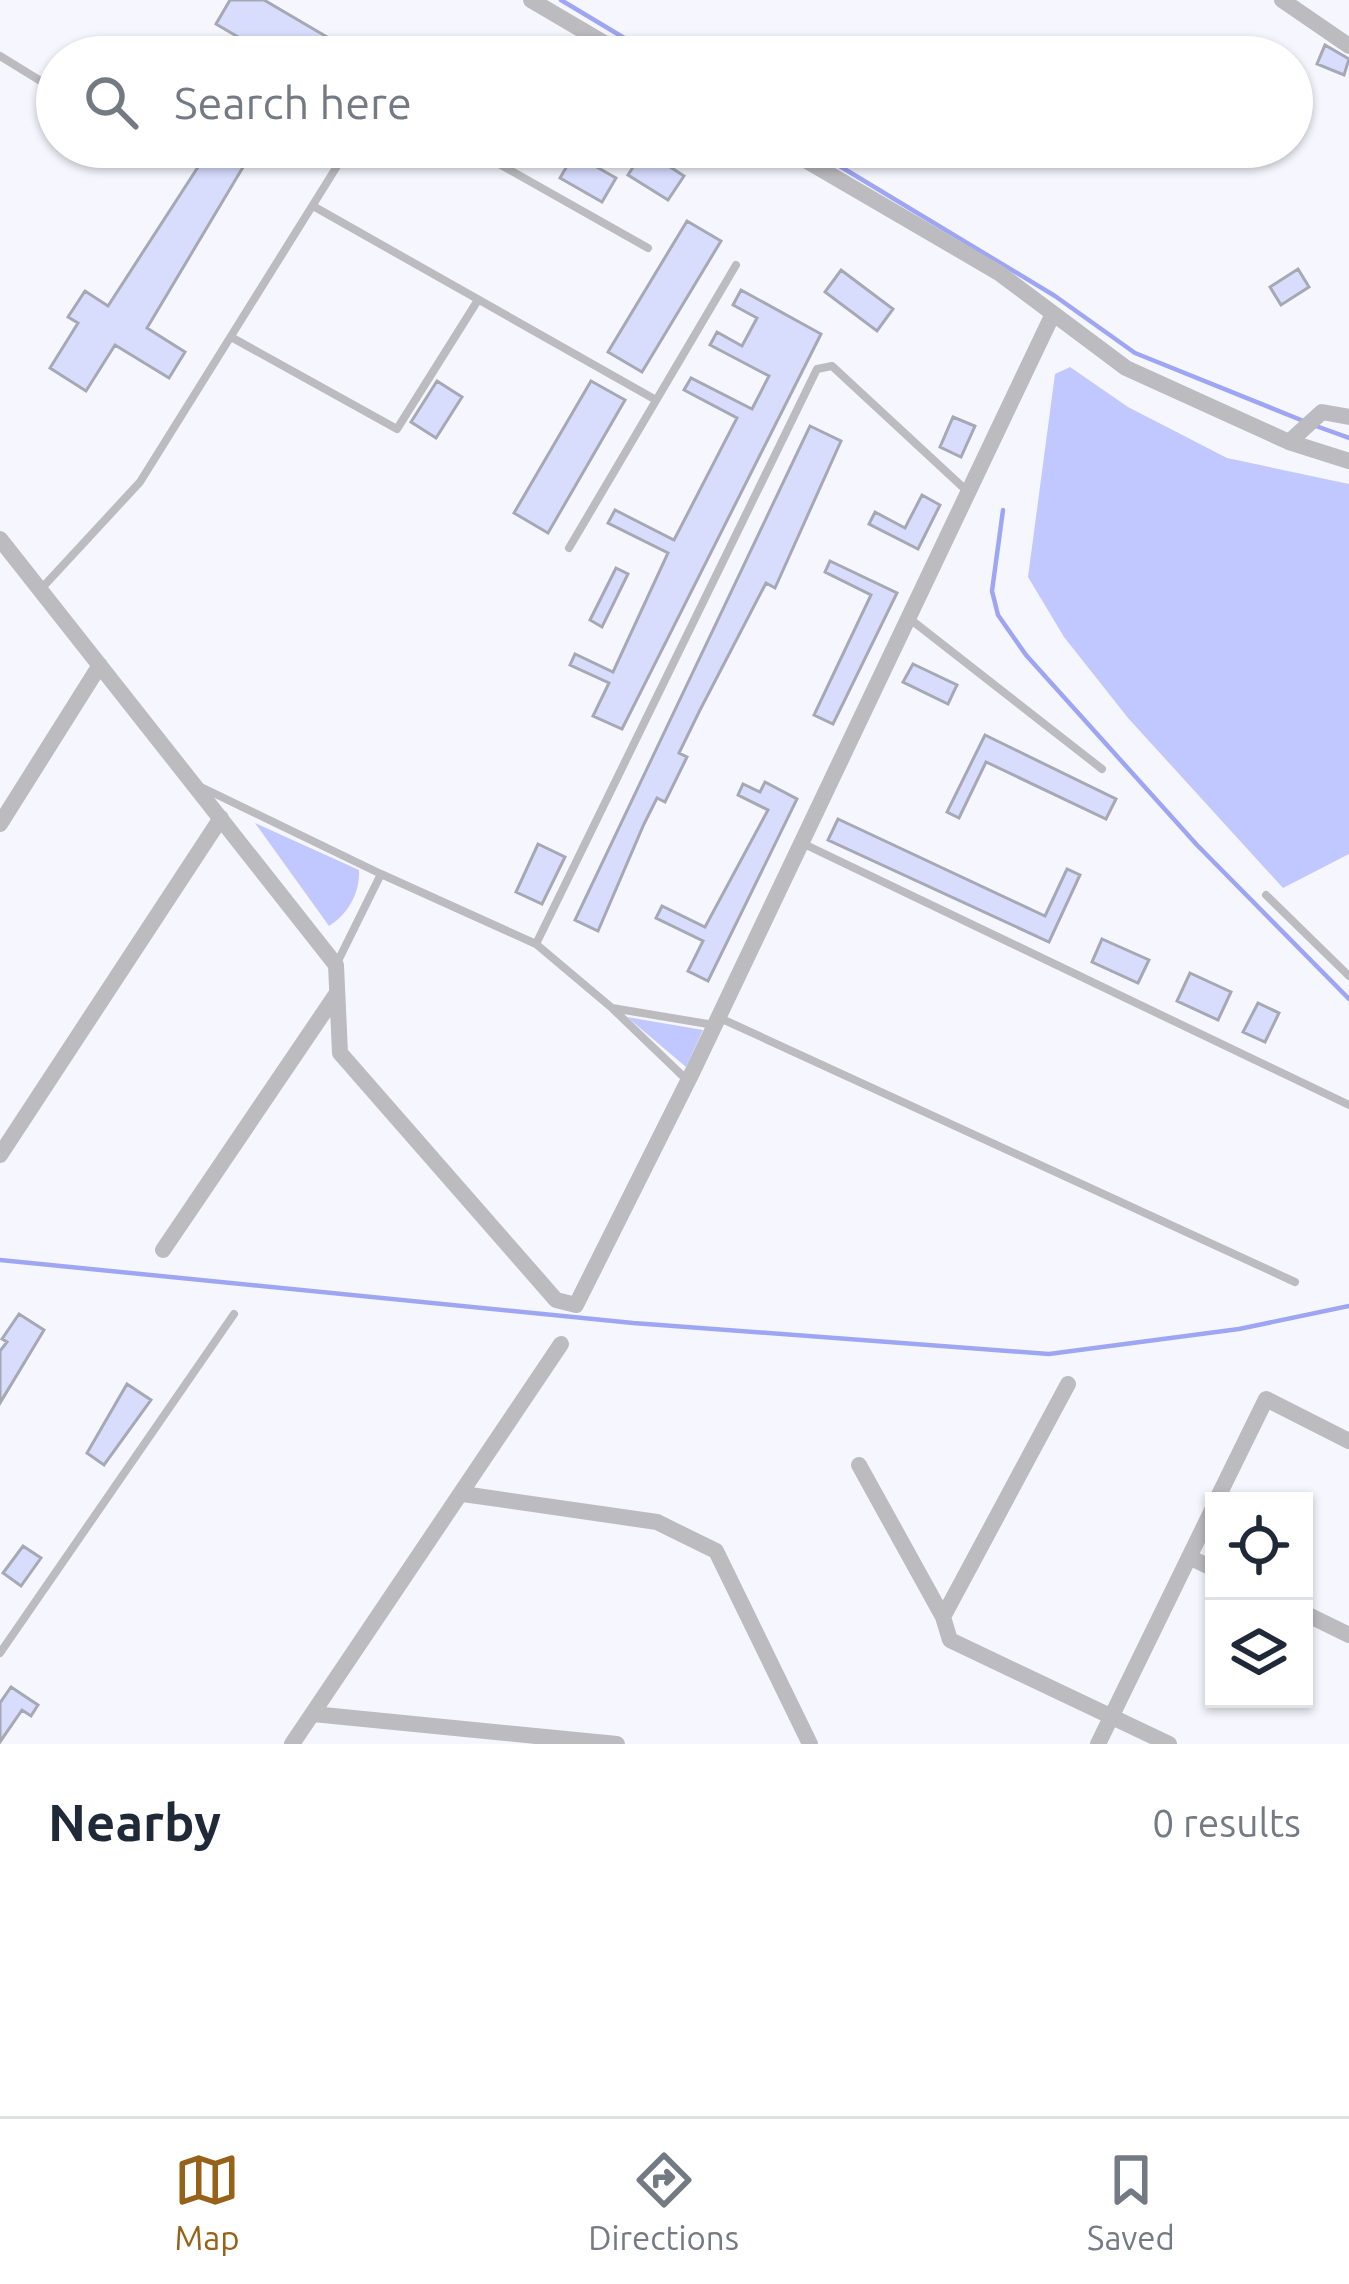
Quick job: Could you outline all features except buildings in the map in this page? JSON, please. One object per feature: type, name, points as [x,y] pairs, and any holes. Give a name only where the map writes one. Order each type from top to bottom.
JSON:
[{"type":"street","points":[[531,0],[592,36]]},
{"type":"street","points":[[1282,0],[1349,46]]},
{"type":"street","points":[[819,168],[999,273],[1126,368],[1289,442],[1349,461]]},
{"type":"street","points":[[0,539],[336,965],[340,1053],[556,1300],[576,1305],[717,1021],[1052,316]]},
{"type":"street","points":[[1289,442],[1322,412],[1349,417]]},
{"type":"street","points":[[0,824],[100,665]]},
{"type":"street","points":[[0,1155],[221,818]]},
{"type":"street","points":[[163,1250],[337,992]]},
{"type":"street","points":[[292,1744],[561,1344]]},
{"type":"street","points":[[943,1617],[1068,1384]]},
{"type":"street","points":[[1220,1492],[1266,1399],[1349,1441]]},
{"type":"street","points":[[859,1465],[943,1617],[950,1640],[1169,1744]]},
{"type":"street","points":[[464,1493],[658,1522],[716,1551],[810,1744]]},
{"type":"street","points":[[1098,1744],[1205,1524]]},
{"type":"street","points":[[1189,1557],[1205,1565]]},
{"type":"street","points":[[1313,1617],[1349,1635]]},
{"type":"street","points":[[313,1714],[617,1744]]},
{"type":"lane","points":[[0,56],[36,78]]},
{"type":"lane","points":[[40,590],[140,482],[336,168]]},
{"type":"lane","points":[[507,168],[648,248]]},
{"type":"lane","points":[[313,206],[656,400]]},
{"type":"lane","points":[[569,548],[736,265]]},
{"type":"lane","points":[[231,337],[397,429],[478,300]]},
{"type":"lane","points":[[536,944],[817,368],[832,366],[968,493]]},
{"type":"lane","points":[[909,618],[1102,769]]},
{"type":"lane","points":[[194,784],[536,944],[688,1081]]},
{"type":"lane","points":[[802,843],[1349,1106]]},
{"type":"lane","points":[[336,965],[381,874]]},
{"type":"lane","points":[[1266,895],[1349,976]]},
{"type":"lane","points":[[612,1008],[717,1021],[1295,1282]]},
{"type":"lane","points":[[0,1653],[234,1314]]},
{"type":"shaded area","points":[[1070,367],[1128,407],[1227,458],[1349,484],[1349,854],[1283,888],[1128,718],[1064,637],[1028,577],[1055,374]]},
{"type":"shaded area","points":[[255,823],[359,870],[355,895],[336,921],[329,926]]},
{"type":"shaded area","points":[[627,1017],[703,1030],[686,1067]]},
{"type":"waterway","points":[[561,0],[621,36]]},
{"type":"waterway","points":[[843,168],[1055,296],[1135,353],[1306,422]]},
{"type":"waterway","points":[[1316,426],[1349,438]]},
{"type":"waterway","points":[[1003,510],[992,591],[998,615],[1026,655],[1197,845],[1349,999]]},
{"type":"waterway","points":[[0,1260],[633,1323],[1049,1354],[1239,1329],[1349,1306]]}]
